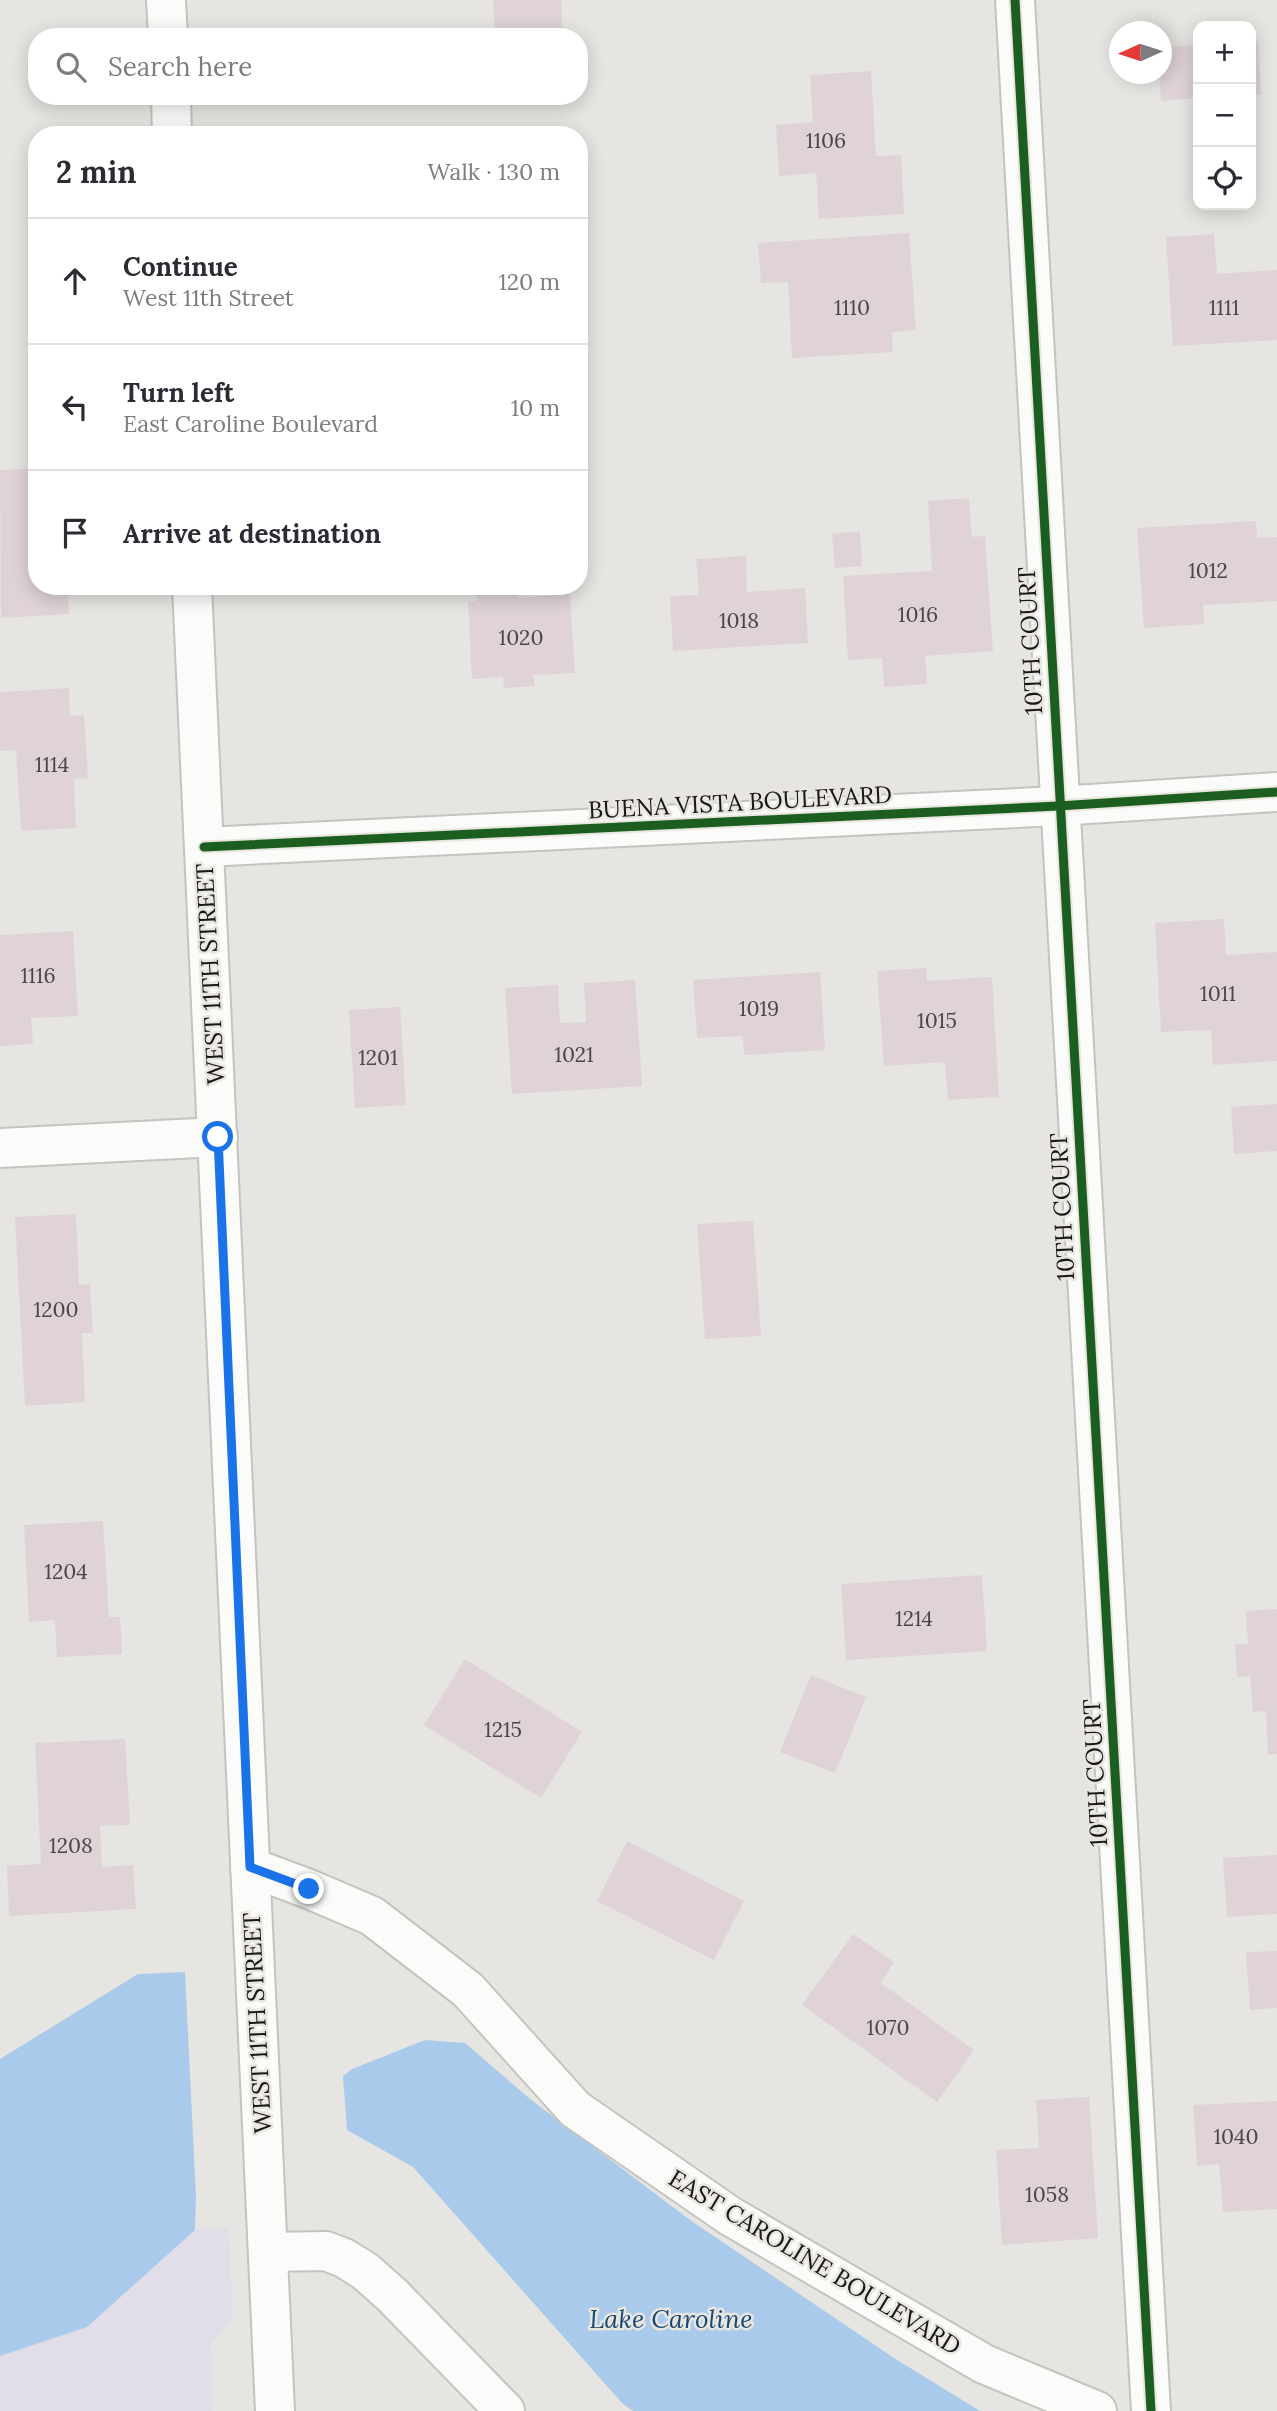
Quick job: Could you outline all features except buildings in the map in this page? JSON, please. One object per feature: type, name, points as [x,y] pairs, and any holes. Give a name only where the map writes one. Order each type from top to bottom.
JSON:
[{"type":"street","points":[[166,0],[168,28]]},
{"type":"street","name":"10TH COURT","points":[[1014,0],[1151,2411]]},
{"type":"street","points":[[171,105],[172,126]]},
{"type":"street","name":"WEST 11TH STREET","points":[[192,595],[275,2411]]},
{"type":"street","name":"BUENA VISTA BOULEVARD","points":[[204,847],[1058,806],[1277,792]]},
{"type":"street","points":[[0,1148],[218,1137]]},
{"type":"street","name":"EAST CAROLINE BOULEVARD","points":[[250,1867],[372,1916],[468,1990],[575,2109],[730,2216],[984,2364],[1097,2411]]},
{"type":"street","points":[[268,2252],[326,2251],[365,2271],[392,2295],[505,2411]]},
{"type":"shaded area","points":[[228,2228],[233,2313],[230,2324],[213,2340],[211,2346],[212,2411],[0,2411],[0,2356],[87,2327],[195,2230]]},
{"type":"water","points":[[185,1972],[196,2197],[195,2230],[87,2327],[0,2356],[0,2059],[138,1974]]},
{"type":"water","name":"Lake Caroline","points":[[425,2040],[465,2043],[530,2099],[690,2220],[894,2358],[980,2411],[633,2411],[622,2403],[413,2167],[347,2130],[343,2076],[352,2069]]},
{"type":"cycle path","points":[[1015,0],[1151,2411]]},
{"type":"cycle path","points":[[204,847],[1058,806],[1277,792]]},
{"type":"route","points":[[218,1137],[250,1867],[309,1889]]}]
